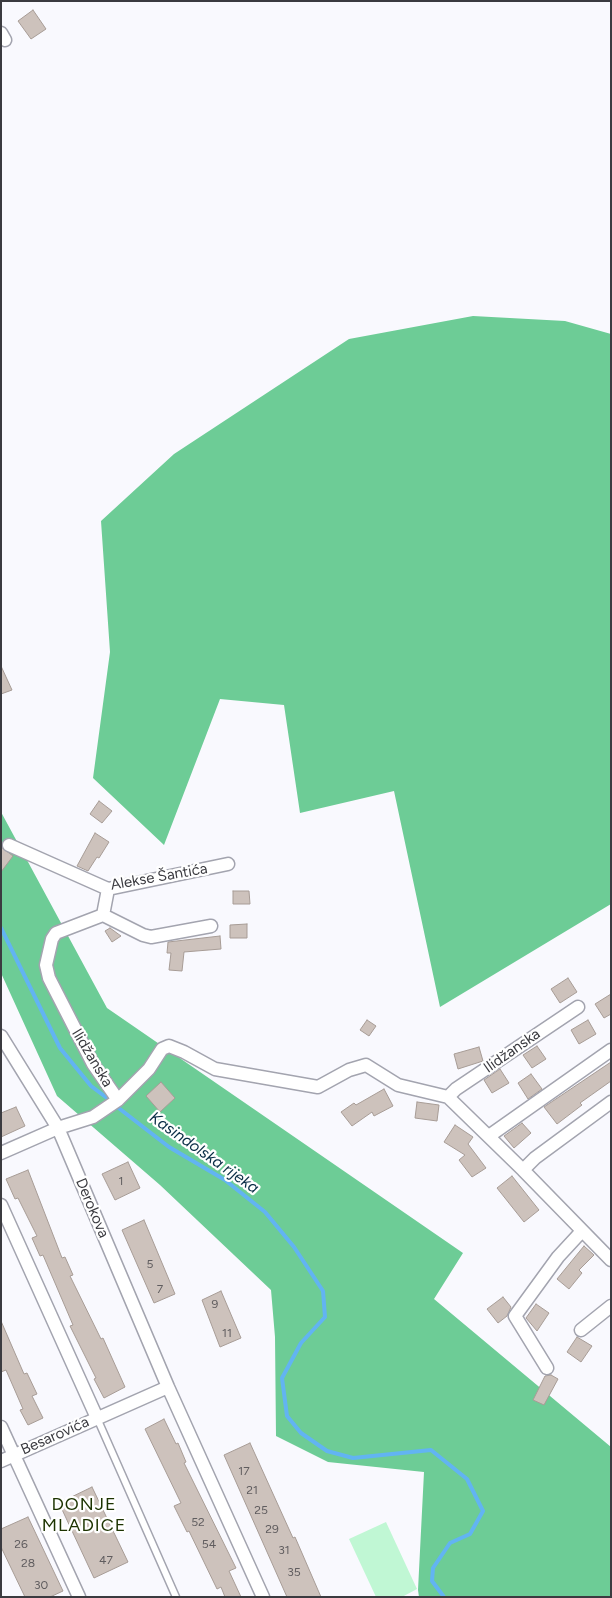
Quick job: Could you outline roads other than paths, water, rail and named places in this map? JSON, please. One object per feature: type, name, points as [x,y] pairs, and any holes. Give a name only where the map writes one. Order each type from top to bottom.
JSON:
[{"type":"street","name":"Alekse Šantića","points":[[9,845],[108,889],[228,864]]},
{"type":"street","points":[[108,889],[103,915],[143,935],[151,937],[211,926]]},
{"type":"street","name":"Ilidžanska","points":[[103,915],[56,933],[52,939],[46,965],[54,992],[93,1064],[118,1100],[148,1069],[162,1049],[168,1046],[215,1068],[318,1087],[349,1070],[366,1065],[398,1085],[448,1098],[524,1170],[611,1260]]},
{"type":"street","name":"Ilidžanska","points":[[448,1098],[456,1089],[578,1007]]},
{"type":"street","name":"Derokova","points":[[1,1036],[58,1128],[168,1388],[263,1597]]},
{"type":"street","points":[[489,1136],[611,1050]]},
{"type":"street","points":[[1,1153],[58,1128],[93,1117],[118,1100]]},
{"type":"street","points":[[524,1170],[535,1158],[611,1102]]},
{"type":"street","points":[[1,1205],[96,1418],[168,1388]]},
{"type":"street","points":[[547,1368],[515,1316],[537,1284],[582,1231]]},
{"type":"street","points":[[581,1330],[611,1306]]},
{"type":"street","name":"Besarovića","points":[[1,1461],[96,1418]]},
{"type":"street","name":"Besarovića","points":[[1,1427],[79,1597]]},
{"type":"lane","points":[[96,1418],[176,1597]]},
{"type":"waterway","name":"Kasindolska rijeka","points":[[1,928],[60,1048],[91,1086],[111,1101]]},
{"type":"waterway","name":"Kasindolska rijeka","points":[[116,1106],[169,1147],[225,1180],[265,1212],[294,1247],[323,1291],[325,1317],[301,1343],[282,1378],[287,1416],[301,1433],[327,1451],[353,1458],[431,1450],[467,1479],[483,1511],[470,1534],[450,1543],[433,1568],[432,1581],[444,1597]]},
{"type":"district","name":"DONJE MLADICE","points":[[84,1515]]}]
